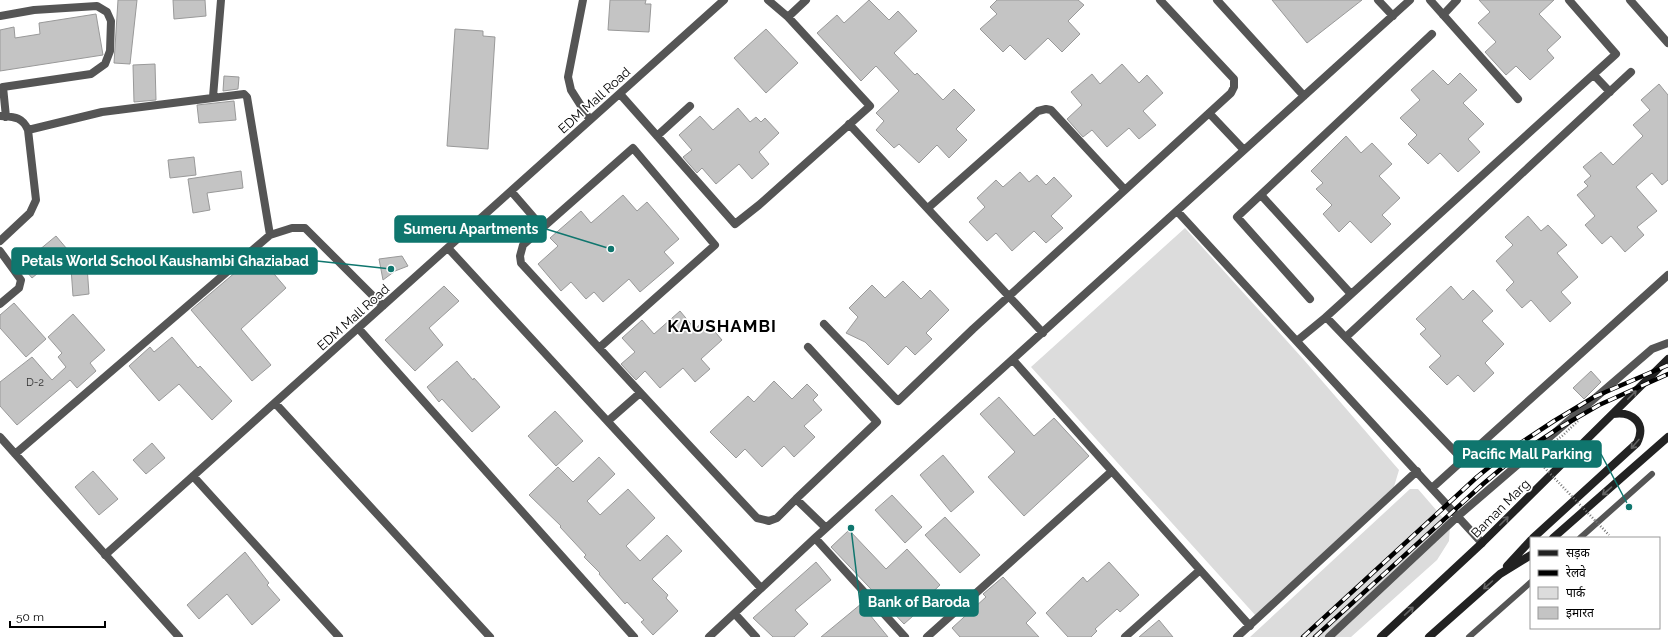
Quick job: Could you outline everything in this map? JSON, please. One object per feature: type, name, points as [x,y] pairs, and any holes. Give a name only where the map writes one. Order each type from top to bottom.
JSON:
[{"type":"main road","name":"Baman Marg","points":[[1381,637],[1482,543],[1668,359]]},
{"type":"main road","points":[[1534,537],[1637,443],[1641,435],[1641,428],[1638,423],[1630,414],[1624,412],[1613,414]]},
{"type":"main road","points":[[1554,537],[1667,440]]},
{"type":"main road","points":[[1429,637],[1500,574],[1530,541]]},
{"type":"main road","points":[[1500,574],[1530,556]]},
{"type":"street","points":[[213,97],[221,0]]},
{"type":"street","points":[[583,0],[568,77],[571,90],[590,120]]},
{"type":"street","name":"EDM Mall Road","points":[[105,555],[620,94],[714,3],[724,0]]},
{"type":"street","points":[[620,94],[735,224],[759,205],[870,106],[788,17],[768,0]]},
{"type":"street","points":[[788,17],[806,0]]},
{"type":"street","points":[[824,324],[898,401],[1008,296],[1231,93],[1234,87],[1234,79],[1160,0]]},
{"type":"street","points":[[1217,0],[1304,96]]},
{"type":"street","points":[[1378,0],[1393,16]]},
{"type":"street","points":[[709,637],[826,528],[1410,0]]},
{"type":"street","points":[[1430,0],[1518,99]]},
{"type":"street","points":[[1443,14],[1458,0]]},
{"type":"street","points":[[1298,340],[1351,294],[1616,54],[1569,0]]},
{"type":"street","points":[[1630,0],[1668,43]]},
{"type":"street","points":[[0,16],[34,10],[97,6],[107,12],[110,21],[110,52],[105,64],[91,74],[3,87],[3,116],[19,118],[25,123],[28,130],[36,200],[30,213],[0,241]]},
{"type":"street","points":[[1310,299],[1237,217],[1432,34]]},
{"type":"street","points":[[1346,337],[1631,72]]},
{"type":"street","points":[[1594,75],[1610,92]]},
{"type":"street","points":[[28,130],[102,112],[242,94],[247,97],[270,235]]},
{"type":"street","points":[[657,136],[690,106]]},
{"type":"street","points":[[928,208],[1038,111],[1046,109],[1051,110],[1125,190]]},
{"type":"street","points":[[1209,113],[1244,150]]},
{"type":"street","points":[[849,124],[1043,333]]},
{"type":"street","points":[[599,348],[715,245],[633,148],[523,245],[520,256],[521,263],[640,393],[757,518],[769,521],[778,518],[877,422],[808,347]]},
{"type":"street","points":[[511,191],[543,228]]},
{"type":"street","points":[[1261,195],[1351,294]]},
{"type":"street","points":[[1177,211],[1298,340],[1482,543]]},
{"type":"street","points":[[15,454],[270,235],[292,228],[304,228],[383,306]]},
{"type":"street","points":[[448,248],[761,588]]},
{"type":"street","points":[[0,251],[21,280],[19,288],[0,304]]},
{"type":"street","points":[[1432,488],[1668,274]]},
{"type":"street","points":[[1326,316],[1463,460]]},
{"type":"street","points":[[358,328],[634,637]]},
{"type":"street","points":[[1329,637],[1458,516],[1652,349],[1668,343]]},
{"type":"street","points":[[1013,360],[1250,626]]},
{"type":"street","points":[[608,421],[640,393]]},
{"type":"street","points":[[275,403],[490,637]]},
{"type":"street","points":[[0,437],[179,637]]},
{"type":"street","points":[[927,637],[1112,471]]},
{"type":"street","points":[[1237,637],[1417,471]]},
{"type":"street","points":[[193,476],[340,637]]},
{"type":"street","points":[[796,499],[826,528]]},
{"type":"street","points":[[815,538],[905,637]]},
{"type":"street","points":[[1125,637],[1200,570]]},
{"type":"street","points":[[735,614],[756,637]]},
{"type":"lane","points":[[1581,537],[1652,474]]},
{"type":"lane","points":[[1469,637],[1530,583]]},
{"type":"path","points":[[1578,421],[1562,436],[1532,458],[1538,461],[1609,535]]},
{"type":"green space","points":[[1185,228],[1304,360],[1399,470],[1393,490],[1256,616],[1031,367]]},
{"type":"green space","points":[[1410,489],[1418,489],[1450,526],[1449,541],[1437,560],[1351,637],[1250,637]]},
{"type":"building","points":[[118,0],[137,0],[130,64],[114,63]]},
{"type":"building","points":[[173,0],[205,0],[206,16],[174,19]]},
{"type":"building","points":[[610,0],[646,0],[645,4],[651,4],[649,32],[608,30]]},
{"type":"building","points":[[869,0],[889,20],[898,11],[917,31],[894,53],[915,75],[917,73],[943,100],[954,89],[975,110],[956,129],[967,140],[949,158],[937,145],[919,163],[899,144],[894,148],[876,130],[884,121],[876,113],[899,91],[876,66],[861,81],[817,33],[837,15],[844,23]]},
{"type":"building","points":[[997,0],[1078,0],[1084,5],[1068,21],[1080,34],[1062,52],[1048,38],[1025,60],[1010,45],[1003,52],[980,29],[997,14],[990,7]]},
{"type":"building","points":[[1272,0],[1362,0],[1307,43]]},
{"type":"building","points":[[1479,0],[1554,0],[1539,14],[1561,37],[1547,50],[1554,58],[1530,80],[1516,66],[1506,75],[1485,52],[1496,42],[1478,23],[1490,12]]},
{"type":"building","points":[[96,14],[103,55],[0,71],[0,30],[14,27],[15,38],[40,34],[39,23]]},
{"type":"building","points":[[455,29],[483,31],[483,36],[495,37],[488,149],[447,146]]},
{"type":"building","points":[[766,29],[798,63],[766,93],[734,58]]},
{"type":"building","points":[[155,64],[156,100],[134,102],[133,65]]},
{"type":"building","points":[[1122,64],[1139,83],[1147,75],[1163,93],[1143,111],[1156,125],[1139,139],[1129,128],[1107,147],[1092,130],[1083,137],[1067,119],[1082,105],[1071,92],[1092,74],[1100,84]]},
{"type":"building","points":[[1433,70],[1448,85],[1460,73],[1477,90],[1463,103],[1484,124],[1468,139],[1480,152],[1458,172],[1440,153],[1428,164],[1408,144],[1417,135],[1400,118],[1420,100],[1411,90]]},
{"type":"building","points":[[224,76],[239,77],[238,89],[223,91]]},
{"type":"building","points":[[1659,84],[1668,95],[1668,180],[1662,185],[1652,173],[1636,187],[1657,211],[1637,227],[1644,235],[1625,252],[1611,236],[1602,244],[1585,225],[1595,216],[1577,195],[1588,186],[1584,182],[1591,176],[1583,167],[1601,152],[1613,165],[1643,136],[1633,125],[1650,110],[1641,100]]},
{"type":"building","points":[[234,101],[236,120],[199,123],[197,105]]},
{"type":"building","points":[[738,108],[750,122],[756,117],[761,122],[765,118],[779,133],[759,152],[769,164],[752,179],[739,164],[716,184],[702,168],[697,173],[683,157],[692,150],[679,135],[700,116],[713,130]]},
{"type":"building","points":[[1346,136],[1361,153],[1372,143],[1392,164],[1379,176],[1400,198],[1382,215],[1391,224],[1371,243],[1350,221],[1339,232],[1323,214],[1332,205],[1316,189],[1323,183],[1311,171]]},
{"type":"building","points":[[194,157],[196,175],[170,178],[168,160]]},
{"type":"building","points":[[241,171],[243,188],[207,193],[210,210],[193,213],[188,179]]},
{"type":"building","points":[[1020,172],[1029,182],[1037,175],[1046,185],[1054,177],[1072,196],[1051,216],[1063,228],[1046,243],[1034,231],[1012,251],[996,233],[987,241],[969,222],[985,207],[977,198],[996,180],[1003,187]]},
{"type":"building","points":[[623,195],[637,211],[647,202],[679,239],[664,252],[674,263],[640,292],[629,279],[603,302],[594,292],[586,299],[571,282],[561,291],[538,264],[558,246],[550,238],[581,211],[591,223]]},
{"type":"building","points":[[1528,216],[1541,231],[1548,225],[1567,245],[1557,253],[1578,277],[1561,292],[1571,303],[1550,322],[1531,300],[1522,308],[1506,290],[1514,282],[1496,261],[1513,245],[1505,237]]},
{"type":"building","points":[[56,236],[67,249],[32,278],[21,265]]},
{"type":"building","points":[[257,254],[286,288],[241,329],[271,365],[252,381],[191,310]]},
{"type":"building","points":[[402,256],[408,266],[395,271],[383,280],[379,259]]},
{"type":"building","points":[[87,266],[89,294],[73,296],[71,268]]},
{"type":"building","points":[[903,281],[921,299],[930,290],[949,310],[926,333],[932,339],[915,355],[906,346],[888,365],[865,342],[846,333],[858,317],[849,308],[872,285],[885,298]]},
{"type":"building","points":[[444,286],[459,301],[429,328],[443,345],[415,371],[385,340]]},
{"type":"building","points":[[1451,286],[1463,300],[1473,290],[1493,311],[1482,321],[1504,344],[1485,363],[1494,373],[1474,392],[1458,375],[1447,385],[1429,367],[1441,356],[1420,334],[1426,329],[1416,319]]},
{"type":"building","points":[[14,303],[46,339],[26,357],[0,328],[0,315]]},
{"type":"building","points":[[680,311],[695,329],[705,320],[722,340],[701,359],[710,369],[695,382],[683,368],[660,388],[645,371],[636,380],[621,364],[635,352],[622,338],[642,320],[654,334]]},
{"type":"building","points":[[73,314],[105,350],[90,363],[96,371],[77,388],[70,380],[17,425],[0,406],[0,382],[32,357],[52,380],[66,367],[58,357],[62,353],[48,337]]},
{"type":"building","points":[[172,337],[198,368],[200,366],[232,401],[212,420],[179,384],[159,401],[129,366],[150,347],[154,352]]},
{"type":"building","points":[[457,361],[473,380],[474,378],[500,407],[472,432],[442,399],[439,402],[427,387]]},
{"type":"building","points":[[1591,371],[1601,382],[1584,399],[1573,388]]},
{"type":"building","points":[[774,381],[792,399],[807,384],[818,395],[813,400],[822,410],[804,426],[815,437],[794,457],[784,446],[762,467],[745,449],[736,458],[710,432],[748,396],[754,402]]},
{"type":"building","points":[[999,397],[1034,436],[1054,418],[1089,456],[1024,516],[988,477],[1015,452],[980,414]]},
{"type":"building","points":[[555,411],[583,441],[556,466],[528,436]]},
{"type":"building","points":[[152,443],[165,458],[146,474],[133,460]]},
{"type":"building","points":[[943,455],[974,492],[951,512],[920,475]]},
{"type":"building","points":[[599,457],[615,474],[587,501],[600,515],[628,489],[655,518],[626,546],[640,561],[667,535],[682,551],[652,579],[668,595],[666,598],[678,611],[653,635],[641,622],[644,620],[627,602],[625,604],[599,574],[600,573],[584,557],[586,555],[560,527],[561,526],[529,495],[558,467],[573,482]]},
{"type":"building","points":[[93,471],[118,499],[99,515],[75,487]]},
{"type":"building","points":[[892,495],[922,527],[905,543],[875,510]]},
{"type":"building","points":[[945,517],[980,555],[960,573],[925,535]]},
{"type":"building","points":[[849,530],[886,569],[907,549],[940,585],[919,605],[922,608],[904,624],[831,547]]},
{"type":"building","points":[[245,552],[269,583],[267,585],[280,600],[252,625],[227,594],[199,619],[187,605]]},
{"type":"building","points":[[816,562],[831,580],[795,610],[808,624],[794,637],[773,637],[753,618]]},
{"type":"building","points":[[1109,562],[1139,595],[1120,612],[1117,609],[1095,629],[1097,631],[1091,637],[1068,637],[1046,613],[1083,577],[1087,582]]},
{"type":"building","points":[[1003,577],[1036,613],[1026,623],[1039,637],[960,637],[952,628],[986,597],[983,594]]},
{"type":"building","points":[[861,604],[888,637],[821,637]]},
{"type":"building","points":[[1159,620],[1173,637],[1139,637]]},
{"type":"railway","points":[[1303,637],[1477,477],[1510,450],[1594,397],[1668,365]]},
{"type":"railway","points":[[1315,637],[1483,484],[1515,457],[1559,428],[1599,405],[1668,374]]},
{"type":"place","name":"Sumeru Apartments","points":[[611,249]]},
{"type":"place","name":"Petals World School Kaushambi Ghaziabad","points":[[391,269]]},
{"type":"place","name":"Pacific Mall Parking","points":[[1629,507]]},
{"type":"place","name":"Bank of Baroda","points":[[851,528]]},
{"type":"district","name":"KAUSHAMBI","points":[[722,326]]}]
